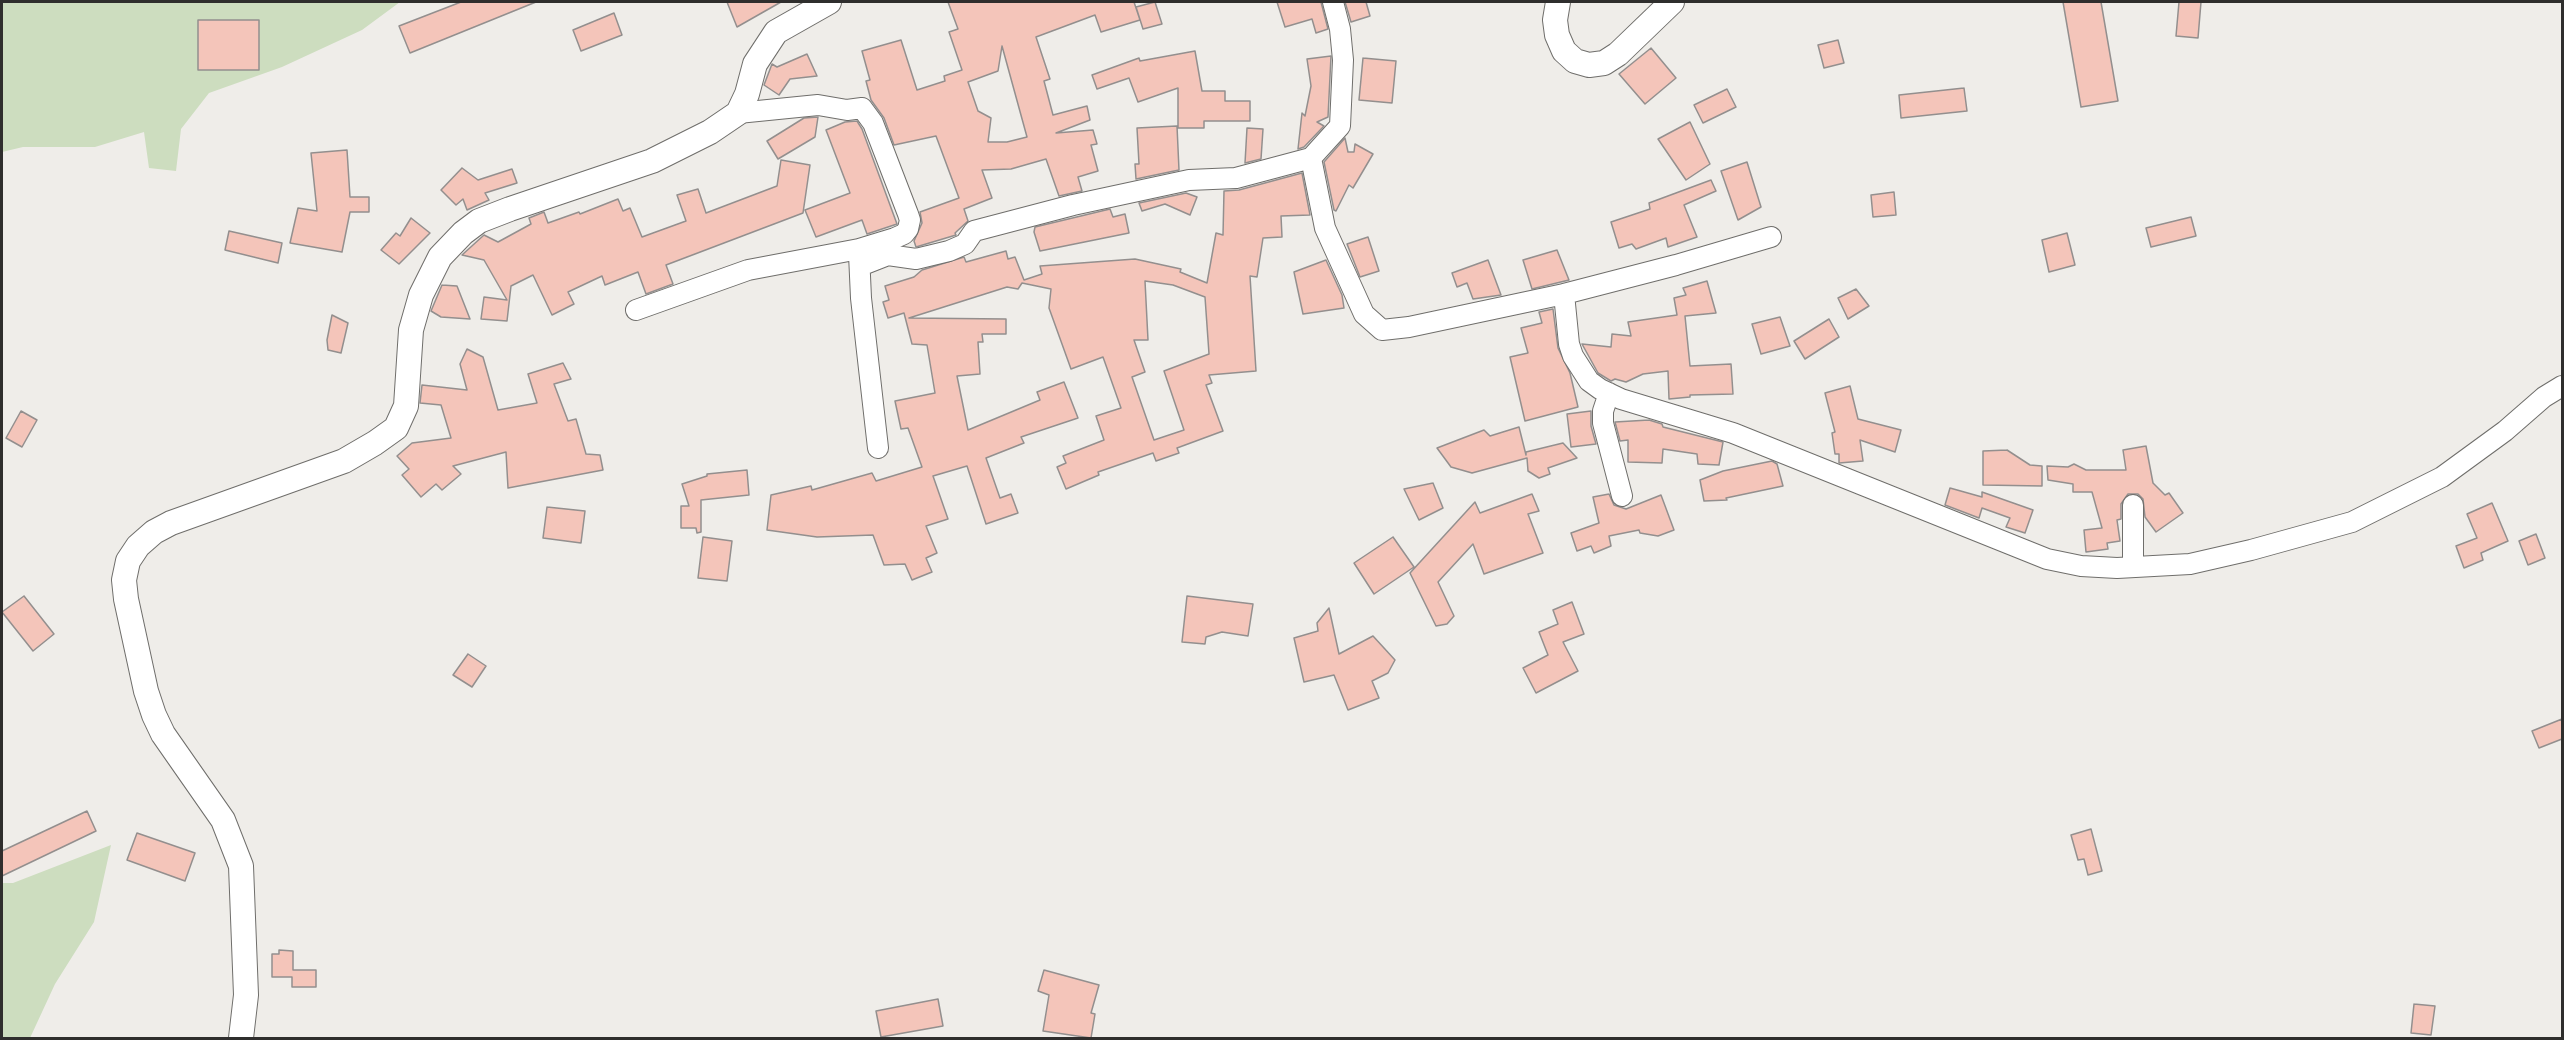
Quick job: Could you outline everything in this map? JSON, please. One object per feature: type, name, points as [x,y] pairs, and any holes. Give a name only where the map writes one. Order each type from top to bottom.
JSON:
[{"type":"street","points":[[738,113],[747,94],[755,64],[776,32],[829,2]]},
{"type":"street","points":[[636,310],[748,270],[888,255],[916,259],[949,251],[965,244],[974,231],[1073,205],[1189,180],[1236,178],[1311,158],[1340,126],[1343,60],[1341,29],[1333,2]]},
{"type":"street","points":[[1558,2],[1555,20],[1557,35],[1564,51],[1575,61],[1589,65],[1604,63],[1618,54],[1672,2]]},
{"type":"street","points":[[241,1038],[246,995],[240,866],[223,820],[163,734],[154,715],[126,599],[124,580],[128,561],[138,546],[154,532],[171,523],[344,461],[396,428],[406,406],[411,330],[421,295],[440,257],[463,233],[479,222],[652,161],[710,132],[738,113],[818,105],[847,110],[862,108],[873,123],[910,220],[903,234],[860,257]]},
{"type":"street","points":[[1311,158],[1325,228],[1364,314],[1382,330],[1409,327],[1564,294],[1771,237]]},
{"type":"street","points":[[860,257],[861,298],[878,448]]},
{"type":"street","points":[[1564,294],[1569,344],[1573,357],[1589,381],[1609,393],[1733,433],[2047,559],[2081,566],[2133,567],[2190,564],[2272,545],[2352,522],[2442,477],[2505,431],[2544,397],[2562,386]]},
{"type":"street","points":[[1609,393],[1603,411],[1603,423],[1622,496]]},
{"type":"street","points":[[2133,505],[2133,567]]},
{"type":"green space","points":[[2,2],[400,2],[362,30],[282,67],[209,93],[181,129],[176,171],[149,168],[144,132],[95,147],[23,147],[2,152]]},
{"type":"green space","points":[[111,845],[94,922],[55,984],[30,1038],[2,1038],[2,883],[13,883]]},
{"type":"building","points":[[461,2],[536,2],[410,53],[399,26]]},
{"type":"building","points":[[727,2],[781,2],[737,27]]},
{"type":"building","points":[[948,2],[1134,2],[1140,20],[1101,32],[1095,15],[1036,37],[1050,79],[1044,81],[1053,115],[1087,106],[1090,120],[1056,133],[1093,130],[1097,144],[1091,145],[1098,171],[1078,177],[1082,191],[1059,196],[1046,159],[1011,169],[982,170],[992,198],[964,209],[968,221],[955,233],[956,235],[916,247],[914,241],[922,223],[920,212],[959,198],[936,136],[894,145],[884,118],[871,100],[866,81],[870,80],[862,51],[901,40],[917,90],[945,81],[944,76],[962,70],[949,32],[958,29]],"holes":[[[1002,46],[1027,137],[1007,142],[988,142],[991,118],[978,111],[968,82],[998,71]]]},
{"type":"building","points":[[1155,2],[1162,24],[1143,29],[1136,7]]},
{"type":"building","points":[[1277,2],[1321,2],[1328,29],[1316,33],[1312,19],[1285,27]]},
{"type":"building","points":[[1345,2],[1366,2],[1370,16],[1351,22]]},
{"type":"building","points":[[2063,2],[2101,2],[2118,101],[2081,107]]},
{"type":"building","points":[[2179,2],[2201,2],[2198,38],[2176,36]]},
{"type":"building","points":[[614,13],[622,35],[581,51],[573,30]]},
{"type":"building","points":[[198,20],[259,20],[259,70],[198,70]]},
{"type":"building","points":[[1838,40],[1844,63],[1824,68],[1818,45]]},
{"type":"building","points":[[1651,48],[1676,78],[1645,104],[1619,74]]},
{"type":"building","points":[[1195,51],[1202,91],[1225,91],[1225,101],[1250,101],[1250,121],[1204,121],[1204,128],[1178,128],[1178,88],[1138,102],[1129,78],[1097,89],[1092,75],[1139,58],[1140,61]]},
{"type":"building","points":[[807,54],[817,76],[790,79],[779,95],[764,85],[772,64],[777,67]]},
{"type":"building","points":[[1331,56],[1328,117],[1317,122],[1324,126],[1304,147],[1298,149],[1302,113],[1305,116],[1311,86],[1307,59]]},
{"type":"building","points":[[1363,58],[1396,61],[1392,103],[1359,100]]},
{"type":"building","points":[[1964,88],[1967,111],[1901,118],[1899,95]]},
{"type":"building","points":[[1727,89],[1736,107],[1703,123],[1694,105]]},
{"type":"building","points":[[818,117],[815,137],[778,159],[767,141],[804,118]]},
{"type":"building","points":[[857,121],[897,224],[867,234],[862,220],[816,237],[805,210],[850,193],[826,130],[845,122]]},
{"type":"building","points":[[1690,122],[1710,164],[1686,180],[1658,139]]},
{"type":"building","points":[[1177,126],[1179,170],[1136,179],[1135,164],[1139,164],[1137,128]]},
{"type":"building","points":[[1247,128],[1263,129],[1261,159],[1245,163]]},
{"type":"building","points":[[1345,138],[1348,152],[1354,152],[1355,144],[1373,154],[1353,188],[1349,185],[1336,211],[1324,162]]},
{"type":"building","points":[[347,150],[350,197],[369,197],[369,212],[350,212],[342,252],[290,243],[298,208],[317,211],[311,153]]},
{"type":"building","points":[[781,160],[810,165],[803,213],[666,265],[673,284],[646,294],[638,272],[605,285],[602,276],[568,292],[574,304],[552,315],[533,275],[511,286],[507,321],[481,319],[484,297],[507,300],[484,260],[462,255],[484,235],[498,242],[531,224],[529,218],[544,212],[548,223],[579,212],[580,214],[618,199],[623,211],[630,208],[642,237],[686,221],[677,195],[698,189],[706,213],[777,186]]},
{"type":"building","points":[[1747,162],[1761,207],[1738,220],[1721,171]]},
{"type":"building","points":[[462,168],[478,180],[512,169],[517,183],[485,193],[489,200],[467,210],[463,199],[456,205],[441,190]]},
{"type":"building","points":[[1302,173],[1310,215],[1281,216],[1282,237],[1263,238],[1257,277],[1250,276],[1256,371],[1209,375],[1212,383],[1206,385],[1223,431],[1177,448],[1179,453],[1156,461],[1153,453],[1098,472],[1099,475],[1066,489],[1057,467],[1066,463],[1063,456],[1104,440],[1096,416],[1121,408],[1103,357],[1071,369],[1049,308],[1051,289],[1022,283],[1018,289],[1007,287],[909,318],[1006,319],[1006,334],[982,334],[983,342],[978,342],[980,374],[957,376],[968,430],[1040,400],[1037,392],[1064,382],[1078,418],[1021,437],[1024,443],[986,458],[1000,498],[1011,494],[1018,513],[986,524],[967,466],[933,476],[948,519],[926,526],[937,553],[926,558],[932,572],[912,580],[905,564],[884,565],[873,535],[817,537],[767,530],[771,495],[811,486],[812,490],[872,473],[876,481],[922,467],[908,428],[901,429],[895,401],[935,393],[927,345],[912,344],[904,313],[888,318],[883,302],[889,300],[885,286],[914,277],[922,270],[964,257],[966,262],[1006,251],[1008,259],[1015,257],[1024,280],[1042,274],[1040,266],[1135,259],[1181,269],[1180,272],[1207,283],[1216,233],[1223,235],[1224,191],[1239,190]],"holes":[[[1145,281],[1173,285],[1205,297],[1209,354],[1164,371],[1184,430],[1154,440],[1132,377],[1145,372],[1134,340],[1148,340]]]},
{"type":"building","points":[[1711,180],[1716,191],[1684,205],[1697,237],[1668,247],[1666,238],[1636,249],[1632,244],[1619,248],[1611,222],[1650,209],[1649,203]]},
{"type":"building","points":[[1894,192],[1896,215],[1873,217],[1871,195]]},
{"type":"building","points":[[1186,193],[1197,197],[1190,215],[1165,204],[1142,211],[1139,203]]},
{"type":"building","points":[[1110,209],[1113,217],[1125,214],[1129,233],[1040,251],[1034,232],[1035,227]]},
{"type":"building","points":[[2191,217],[2196,236],[2151,247],[2146,228]]},
{"type":"building","points":[[411,218],[430,233],[399,264],[381,250],[396,233],[400,236]]},
{"type":"building","points":[[229,231],[282,243],[278,263],[225,250]]},
{"type":"building","points":[[2067,233],[2075,265],[2049,272],[2042,240]]},
{"type":"building","points":[[1368,237],[1379,271],[1360,277],[1347,244]]},
{"type":"building","points":[[1557,250],[1569,280],[1532,289],[1523,260]]},
{"type":"building","points":[[1326,260],[1342,295],[1344,308],[1303,314],[1294,272]]},
{"type":"building","points":[[1488,260],[1501,295],[1473,299],[1467,283],[1457,287],[1452,273]]},
{"type":"building","points":[[1707,281],[1716,313],[1685,316],[1690,366],[1731,364],[1733,394],[1690,395],[1690,397],[1669,399],[1668,371],[1643,374],[1626,382],[1615,379],[1611,381],[1598,373],[1582,344],[1611,347],[1612,334],[1631,336],[1628,322],[1677,315],[1674,298],[1686,295],[1683,288]]},
{"type":"building","points":[[442,285],[457,286],[470,319],[441,317],[431,311]]},
{"type":"building","points":[[1856,289],[1869,306],[1848,319],[1838,298]]},
{"type":"building","points":[[1553,309],[1558,348],[1570,373],[1578,407],[1525,421],[1510,357],[1528,353],[1521,328],[1542,323],[1539,312]]},
{"type":"building","points":[[332,315],[348,323],[341,353],[328,350],[327,340]]},
{"type":"building","points":[[1780,317],[1790,346],[1761,354],[1752,324]]},
{"type":"building","points":[[1829,319],[1839,337],[1805,359],[1794,341]]},
{"type":"building","points":[[467,349],[483,357],[498,410],[537,403],[528,374],[563,363],[571,379],[554,384],[568,421],[576,419],[586,454],[600,455],[603,470],[508,488],[506,452],[453,466],[461,474],[442,490],[436,484],[421,497],[402,475],[409,469],[397,456],[412,443],[451,438],[441,405],[420,403],[422,385],[467,390],[460,364]]},
{"type":"building","points":[[1850,386],[1858,419],[1901,430],[1895,452],[1860,440],[1863,461],[1839,463],[1839,454],[1835,454],[1832,433],[1835,432],[1825,393]]},
{"type":"building","points":[[21,411],[37,420],[22,447],[6,438]]},
{"type":"building","points":[[1591,411],[1591,426],[1596,444],[1571,447],[1567,414]]},
{"type":"building","points":[[1649,420],[1662,424],[1663,427],[1723,442],[1719,465],[1698,464],[1697,454],[1663,449],[1662,463],[1628,462],[1628,440],[1620,441],[1615,422]]},
{"type":"building","points":[[1519,427],[1526,455],[1526,452],[1563,443],[1577,458],[1548,468],[1550,474],[1539,478],[1528,471],[1527,458],[1472,473],[1451,467],[1437,448],[1484,430],[1490,436]]},
{"type":"building","points":[[2146,446],[2153,483],[2165,495],[2169,493],[2183,513],[2156,532],[2145,517],[2143,499],[2138,494],[2128,494],[2121,504],[2121,519],[2117,520],[2120,541],[2107,543],[2108,549],[2086,552],[2084,530],[2102,528],[2092,492],[2073,492],[2073,484],[2048,480],[2047,466],[2068,467],[2074,464],[2086,470],[2126,470],[2123,450]]},
{"type":"building","points":[[2007,450],[2030,465],[2042,466],[2042,486],[1983,485],[1983,451]]},
{"type":"building","points":[[1772,461],[1777,464],[1783,486],[1726,498],[1727,500],[1704,501],[1700,480],[1723,471]]},
{"type":"building","points":[[747,470],[749,495],[701,500],[701,532],[697,533],[696,528],[681,528],[681,506],[689,506],[682,484],[707,476],[707,474]]},
{"type":"building","points":[[1433,483],[1443,508],[1419,520],[1404,489]]},
{"type":"building","points":[[1950,488],[1982,497],[1982,492],[2033,510],[2025,533],[2006,527],[2010,518],[1982,508],[1979,518],[1945,505]]},
{"type":"building","points":[[1532,494],[1539,511],[1528,514],[1543,553],[1484,574],[1473,544],[1438,582],[1454,616],[1447,624],[1436,626],[1410,573],[1475,502],[1480,513]]},
{"type":"building","points":[[1609,494],[1614,505],[1626,509],[1661,495],[1674,530],[1658,536],[1640,533],[1639,530],[1609,536],[1611,546],[1594,553],[1591,546],[1577,551],[1571,533],[1599,523],[1593,497]]},
{"type":"building","points":[[2492,503],[2508,541],[2481,553],[2483,560],[2464,568],[2456,546],[2477,538],[2467,514]]},
{"type":"building","points":[[547,507],[585,511],[581,543],[543,538]]},
{"type":"building","points":[[2536,534],[2545,558],[2528,565],[2519,541]]},
{"type":"building","points":[[703,537],[732,541],[727,581],[698,578]]},
{"type":"building","points":[[1393,537],[1414,567],[1374,594],[1354,563]]},
{"type":"building","points":[[24,596],[54,634],[33,651],[2,612]]},
{"type":"building","points":[[1187,596],[1253,604],[1248,636],[1222,632],[1206,637],[1205,644],[1182,642]]},
{"type":"building","points":[[1572,602],[1584,634],[1563,642],[1578,671],[1536,693],[1523,668],[1548,655],[1539,632],[1558,624],[1553,610]]},
{"type":"building","points":[[1329,608],[1339,654],[1373,636],[1395,660],[1388,673],[1372,681],[1379,698],[1348,710],[1334,675],[1304,682],[1294,638],[1318,631],[1317,623]]},
{"type":"building","points":[[468,654],[486,666],[472,687],[453,675]]},
{"type":"building","points":[[2562,719],[2562,739],[2539,748],[2532,731]]},
{"type":"building","points":[[87,811],[96,831],[2,876],[2,851]]},
{"type":"building","points":[[2091,829],[2102,871],[2088,875],[2084,859],[2078,860],[2071,835]]},
{"type":"building","points":[[137,833],[195,853],[185,881],[127,860]]},
{"type":"building","points":[[279,950],[293,951],[293,970],[316,970],[316,987],[292,987],[292,977],[272,977],[272,954],[279,954]]},
{"type":"building","points":[[1044,970],[1099,985],[1091,1013],[1095,1014],[1091,1038],[1043,1031],[1049,995],[1038,991]]},
{"type":"building","points":[[938,999],[943,1026],[881,1037],[876,1011]]},
{"type":"building","points":[[2414,1004],[2435,1006],[2431,1035],[2411,1033]]}]
